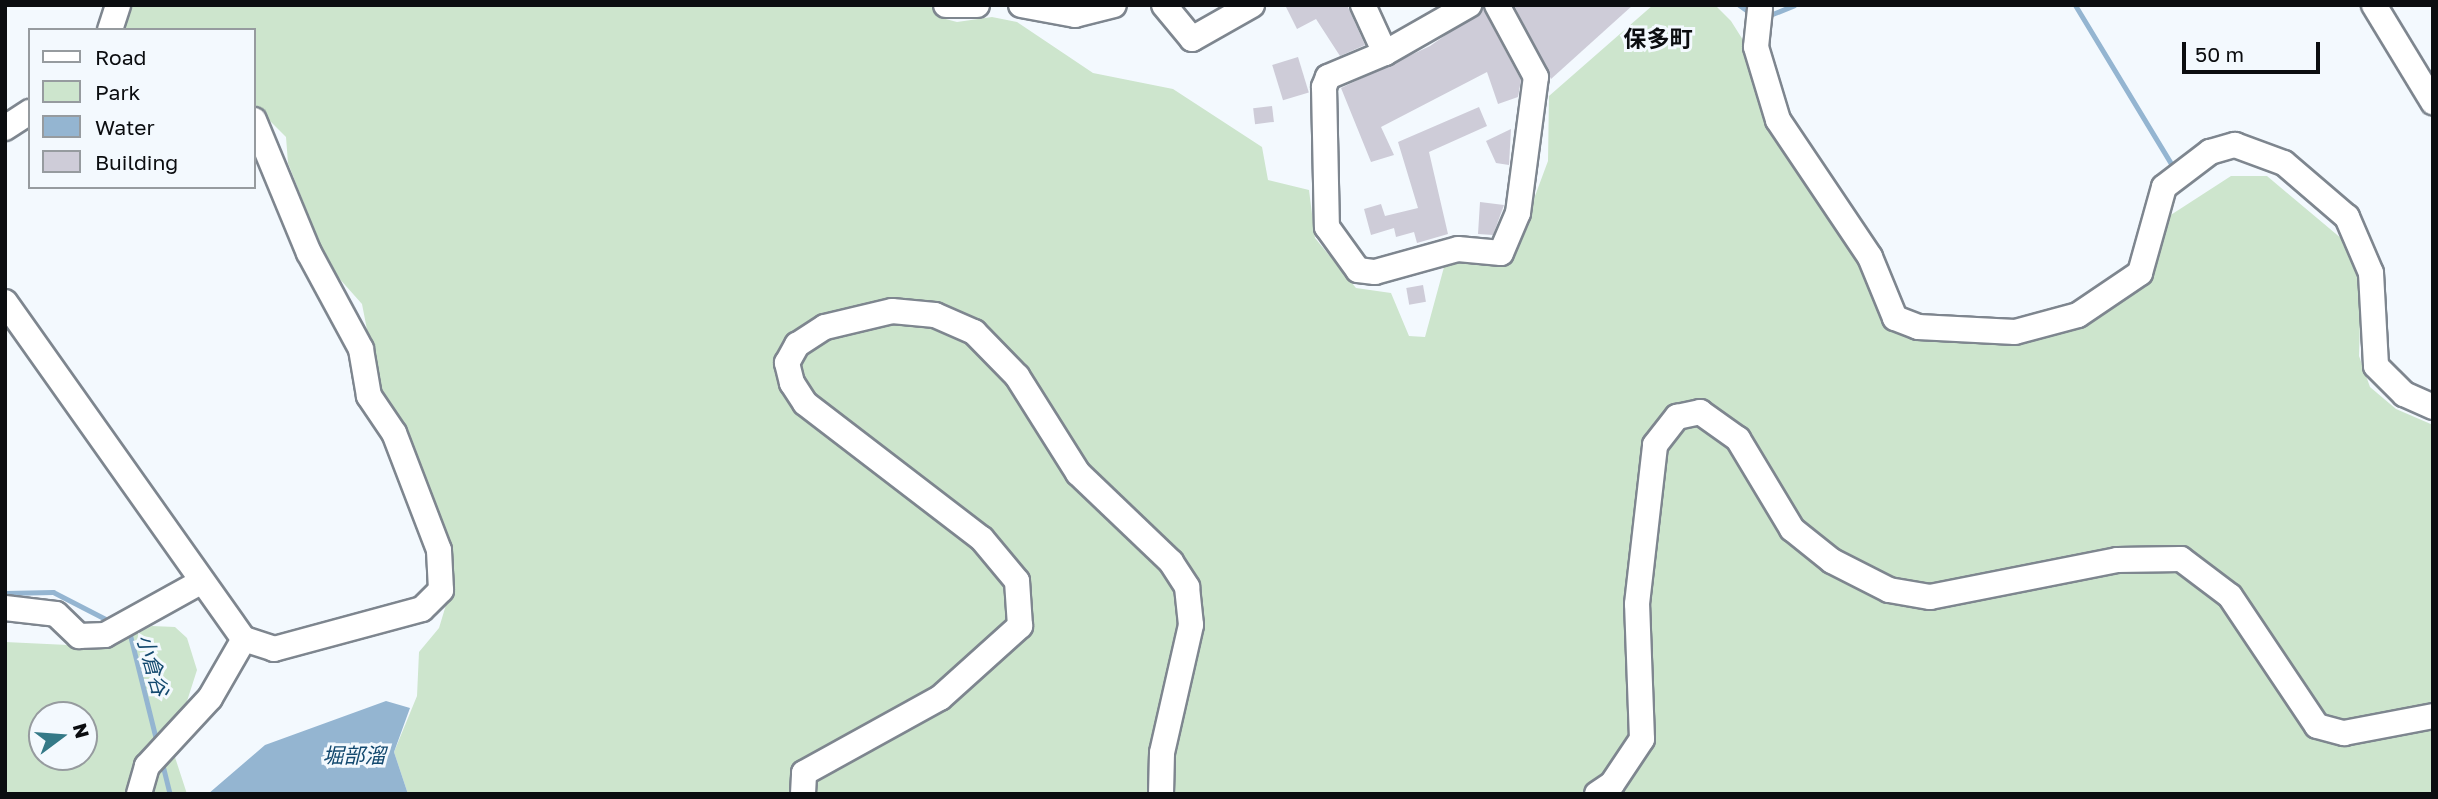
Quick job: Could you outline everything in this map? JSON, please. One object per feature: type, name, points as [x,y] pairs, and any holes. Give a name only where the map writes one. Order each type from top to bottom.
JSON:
[{"type":"street","points":[[111,28],[118,5]]},
{"type":"street","points":[[946,5],[977,5]]},
{"type":"street","points":[[1021,5],[1075,15],[1114,5]]},
{"type":"street","points":[[1164,5],[1192,39],[1252,5]]},
{"type":"street","points":[[1363,5],[1385,53]]},
{"type":"street","points":[[1469,5],[1385,53],[1328,77],[1324,87],[1327,227],[1358,270],[1376,272],[1458,249],[1501,253],[1518,214],[1536,77],[1497,5]]},
{"type":"street","points":[[2374,5],[2433,102]]},
{"type":"street","points":[[1760,11],[1756,47],[1778,120],[1870,257],[1895,318],[1918,327],[2015,332],[2078,315],[2140,273],[2164,187],[2210,152],[2235,145],[2284,163],[2347,217],[2371,273],[2376,366],[2404,394],[2433,407]]},
{"type":"street","points":[[5,128],[28,113]]},
{"type":"street","points":[[5,302],[199,583],[244,639],[274,649],[422,609],[441,590],[439,550],[394,433],[369,396],[361,349],[309,253],[256,125]]},
{"type":"street","points":[[803,794],[804,773],[823,758],[940,698],[1020,626],[1017,581],[982,539],[805,403],[792,383],[787,363],[797,345],[825,327],[892,311],[935,315],[974,332],[1017,376],[1078,472],[1171,562],[1187,587],[1191,625],[1162,752],[1161,794]]},
{"type":"street","points":[[1597,794],[1612,784],[1642,739],[1637,604],[1655,445],[1677,417],[1700,412],[1738,439],[1792,529],[1832,561],[1889,590],[1930,597],[2118,560],[2181,559],[2230,596],[2317,726],[2344,733],[2433,716]]},
{"type":"street","points":[[5,608],[56,614],[79,636],[105,635],[199,583]]},
{"type":"street","points":[[139,794],[147,766],[210,698],[244,639]]},
{"type":"green space","points":[[132,5],[931,5],[938,17],[957,22],[992,17],[1017,22],[1093,73],[1173,89],[1262,147],[1268,180],[1309,190],[1315,238],[1356,288],[1391,293],[1409,336],[1425,337],[1447,256],[1519,239],[1548,161],[1549,96],[1653,5],[1715,5],[1731,21],[1743,40],[1769,123],[1864,260],[1888,322],[2089,320],[2151,279],[2163,220],[2231,176],[2267,176],[2342,239],[2361,284],[2359,356],[2370,387],[2396,409],[2433,425],[2433,794],[408,794],[394,752],[417,696],[419,652],[439,628],[452,585],[378,386],[362,304],[329,267],[288,163],[286,137],[256,107],[256,28],[120,28]]},
{"type":"green space","points":[[152,626],[175,627],[187,638],[197,670],[172,748],[187,794],[5,794],[5,642],[110,647]]},
{"type":"water","name":"堀部溜","points":[[386,701],[410,708],[394,752],[408,794],[208,794],[265,745]]},
{"type":"building","points":[[1285,5],[1347,5],[1365,45],[1340,56],[1316,19],[1297,29]]},
{"type":"building","points":[[1514,5],[1633,5],[1551,79]]},
{"type":"building","points":[[1483,9],[1521,80],[1518,97],[1498,104],[1487,72],[1381,127],[1394,155],[1371,162],[1341,88],[1430,46]]},
{"type":"building","points":[[1298,57],[1309,92],[1283,100],[1272,65]]},
{"type":"building","points":[[1272,106],[1274,122],[1255,124],[1253,108]]},
{"type":"building","points":[[1479,107],[1487,126],[1429,152],[1448,234],[1417,243],[1414,232],[1396,237],[1394,228],[1371,235],[1364,209],[1381,204],[1385,216],[1418,208],[1398,142]]},
{"type":"building","points":[[1511,129],[1509,165],[1496,163],[1486,141]]},
{"type":"building","points":[[1480,202],[1504,205],[1493,235],[1478,234]]},
{"type":"building","points":[[1423,285],[1426,302],[1409,305],[1406,288]]},
{"type":"waterway","points":[[1739,5],[1752,14]]},
{"type":"waterway","points":[[1765,17],[1794,5]]},
{"type":"waterway","points":[[2075,5],[2175,170]]},
{"type":"waterway","name":"小倉谷","points":[[5,593],[53,592],[111,622]]},
{"type":"waterway","name":"小倉谷","points":[[129,631],[157,743]]},
{"type":"waterway","name":"小倉谷","points":[[162,763],[170,794]]},
{"type":"district","name":"保多町","points":[[1658,38]]}]
